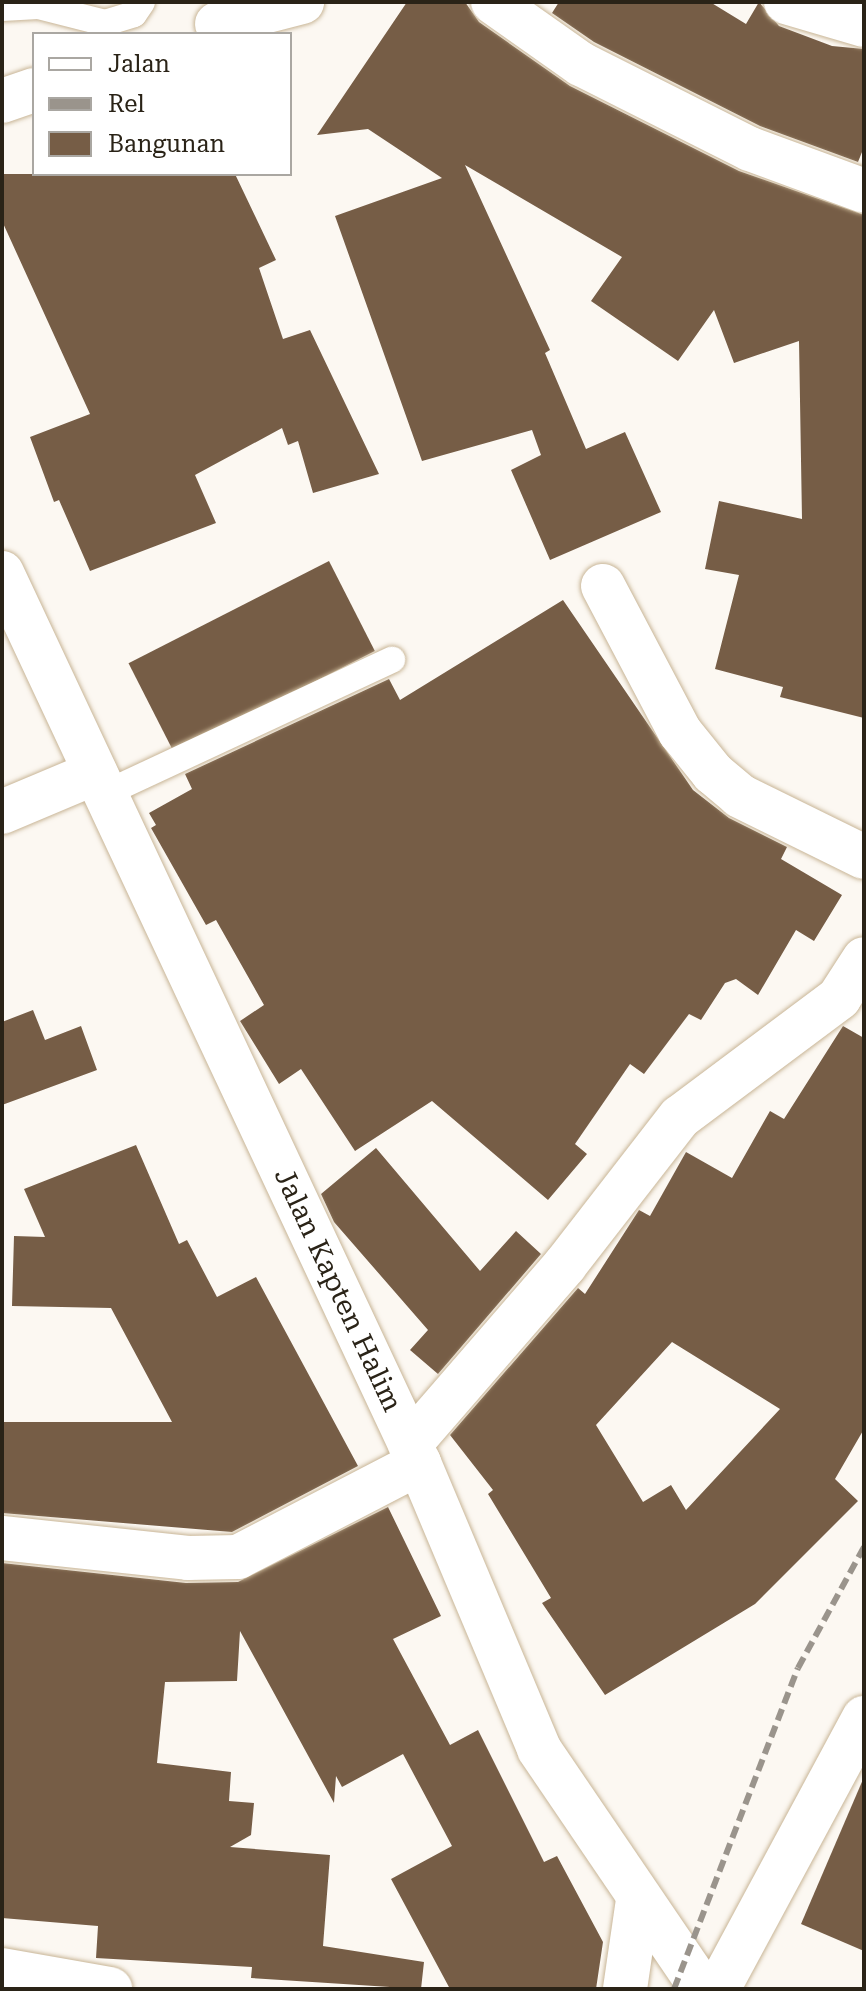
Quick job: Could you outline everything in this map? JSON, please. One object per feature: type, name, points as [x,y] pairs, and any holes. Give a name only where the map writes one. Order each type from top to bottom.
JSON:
[{"type":"street","points":[[212,20],[302,2]]},
{"type":"street","points":[[493,2],[595,72],[750,149],[864,191]]},
{"type":"street","points":[[786,2],[864,25]]},
{"type":"street","points":[[2,101],[32,91]]},
{"type":"street","name":"Jalan Kapten Halim","points":[[2,573],[415,1454],[539,1749],[638,1900],[702,1989]]},
{"type":"street","points":[[603,586],[680,732],[713,773],[740,796],[864,857]]},
{"type":"street","points":[[2,812],[99,783]]},
{"type":"street","points":[[2,1538],[188,1558],[238,1557],[415,1454],[680,1117],[839,998],[864,959]]},
{"type":"street","points":[[718,1989],[864,1718]]},
{"type":"street","points":[[625,1989],[638,1900]]},
{"type":"street","points":[[2,1970],[110,1989]]},
{"type":"lane","points":[[2,8],[34,4],[105,23],[134,14],[142,2]]},
{"type":"lane","points":[[99,783],[392,660]]},
{"type":"building","points":[[407,2],[465,2],[479,22],[570,86],[739,171],[864,215],[864,718],[780,697],[783,687],[715,669],[739,575],[705,569],[719,501],[802,519],[799,341],[734,363],[714,310],[678,361],[591,301],[622,257],[465,165],[550,350],[545,353],[586,449],[625,432],[661,512],[550,560],[511,470],[541,455],[532,430],[422,461],[335,216],[442,178],[368,129],[317,135]]},
{"type":"building","points":[[559,2],[710,2],[746,24],[759,2],[779,26],[832,46],[864,49],[864,147],[858,162],[760,126],[594,42],[552,13]]},
{"type":"building","points":[[2,174],[236,176],[276,260],[259,268],[283,339],[310,330],[379,474],[313,493],[298,441],[288,445],[282,428],[195,475],[216,523],[90,571],[59,500],[54,502],[30,437],[90,414],[2,221]]},
{"type":"building","points":[[329,561],[375,651],[174,753],[129,663]]},
{"type":"building","points":[[563,600],[693,790],[729,818],[787,847],[781,859],[842,895],[814,941],[796,930],[758,995],[736,979],[725,983],[701,1020],[689,1014],[644,1074],[630,1064],[575,1144],[587,1154],[548,1200],[432,1101],[355,1151],[301,1069],[279,1084],[240,1021],[264,1005],[216,920],[206,925],[151,828],[156,825],[149,813],[192,789],[185,774],[389,679],[400,700]]},
{"type":"building","points":[[33,1010],[45,1040],[81,1026],[97,1070],[2,1105],[2,1022]]},
{"type":"building","points":[[843,1026],[864,1038],[864,1429],[835,1479],[858,1501],[755,1604],[605,1695],[542,1603],[551,1598],[488,1494],[493,1490],[450,1435],[578,1288],[585,1294],[639,1210],[650,1216],[686,1152],[732,1178],[770,1111],[784,1119]],"holes":[[[672,1342],[780,1409],[686,1510],[671,1485],[643,1502],[596,1425]]]},
{"type":"building","points":[[136,1145],[179,1244],[187,1240],[217,1297],[256,1277],[358,1466],[232,1532],[2,1513],[2,1422],[172,1422],[111,1308],[12,1306],[14,1236],[45,1237],[24,1189]]},
{"type":"building","points":[[376,1148],[480,1271],[516,1231],[541,1254],[438,1374],[410,1350],[428,1330],[334,1222],[321,1194]]},
{"type":"building","points":[[388,1507],[441,1616],[393,1639],[450,1745],[478,1730],[544,1862],[557,1856],[603,1942],[596,1989],[450,1989],[391,1879],[452,1846],[403,1754],[342,1787],[336,1776],[334,1803],[240,1631],[237,1681],[165,1682],[157,1763],[231,1772],[229,1801],[254,1803],[251,1835],[230,1847],[330,1855],[323,1946],[424,1962],[421,1989],[251,1978],[252,1967],[96,1958],[98,1926],[2,1918],[2,1563],[186,1583],[238,1582]]},
{"type":"building","points":[[864,1777],[864,1951],[801,1924]]},
{"type":"railway","points":[[674,1989],[798,1668],[864,1547]]}]
